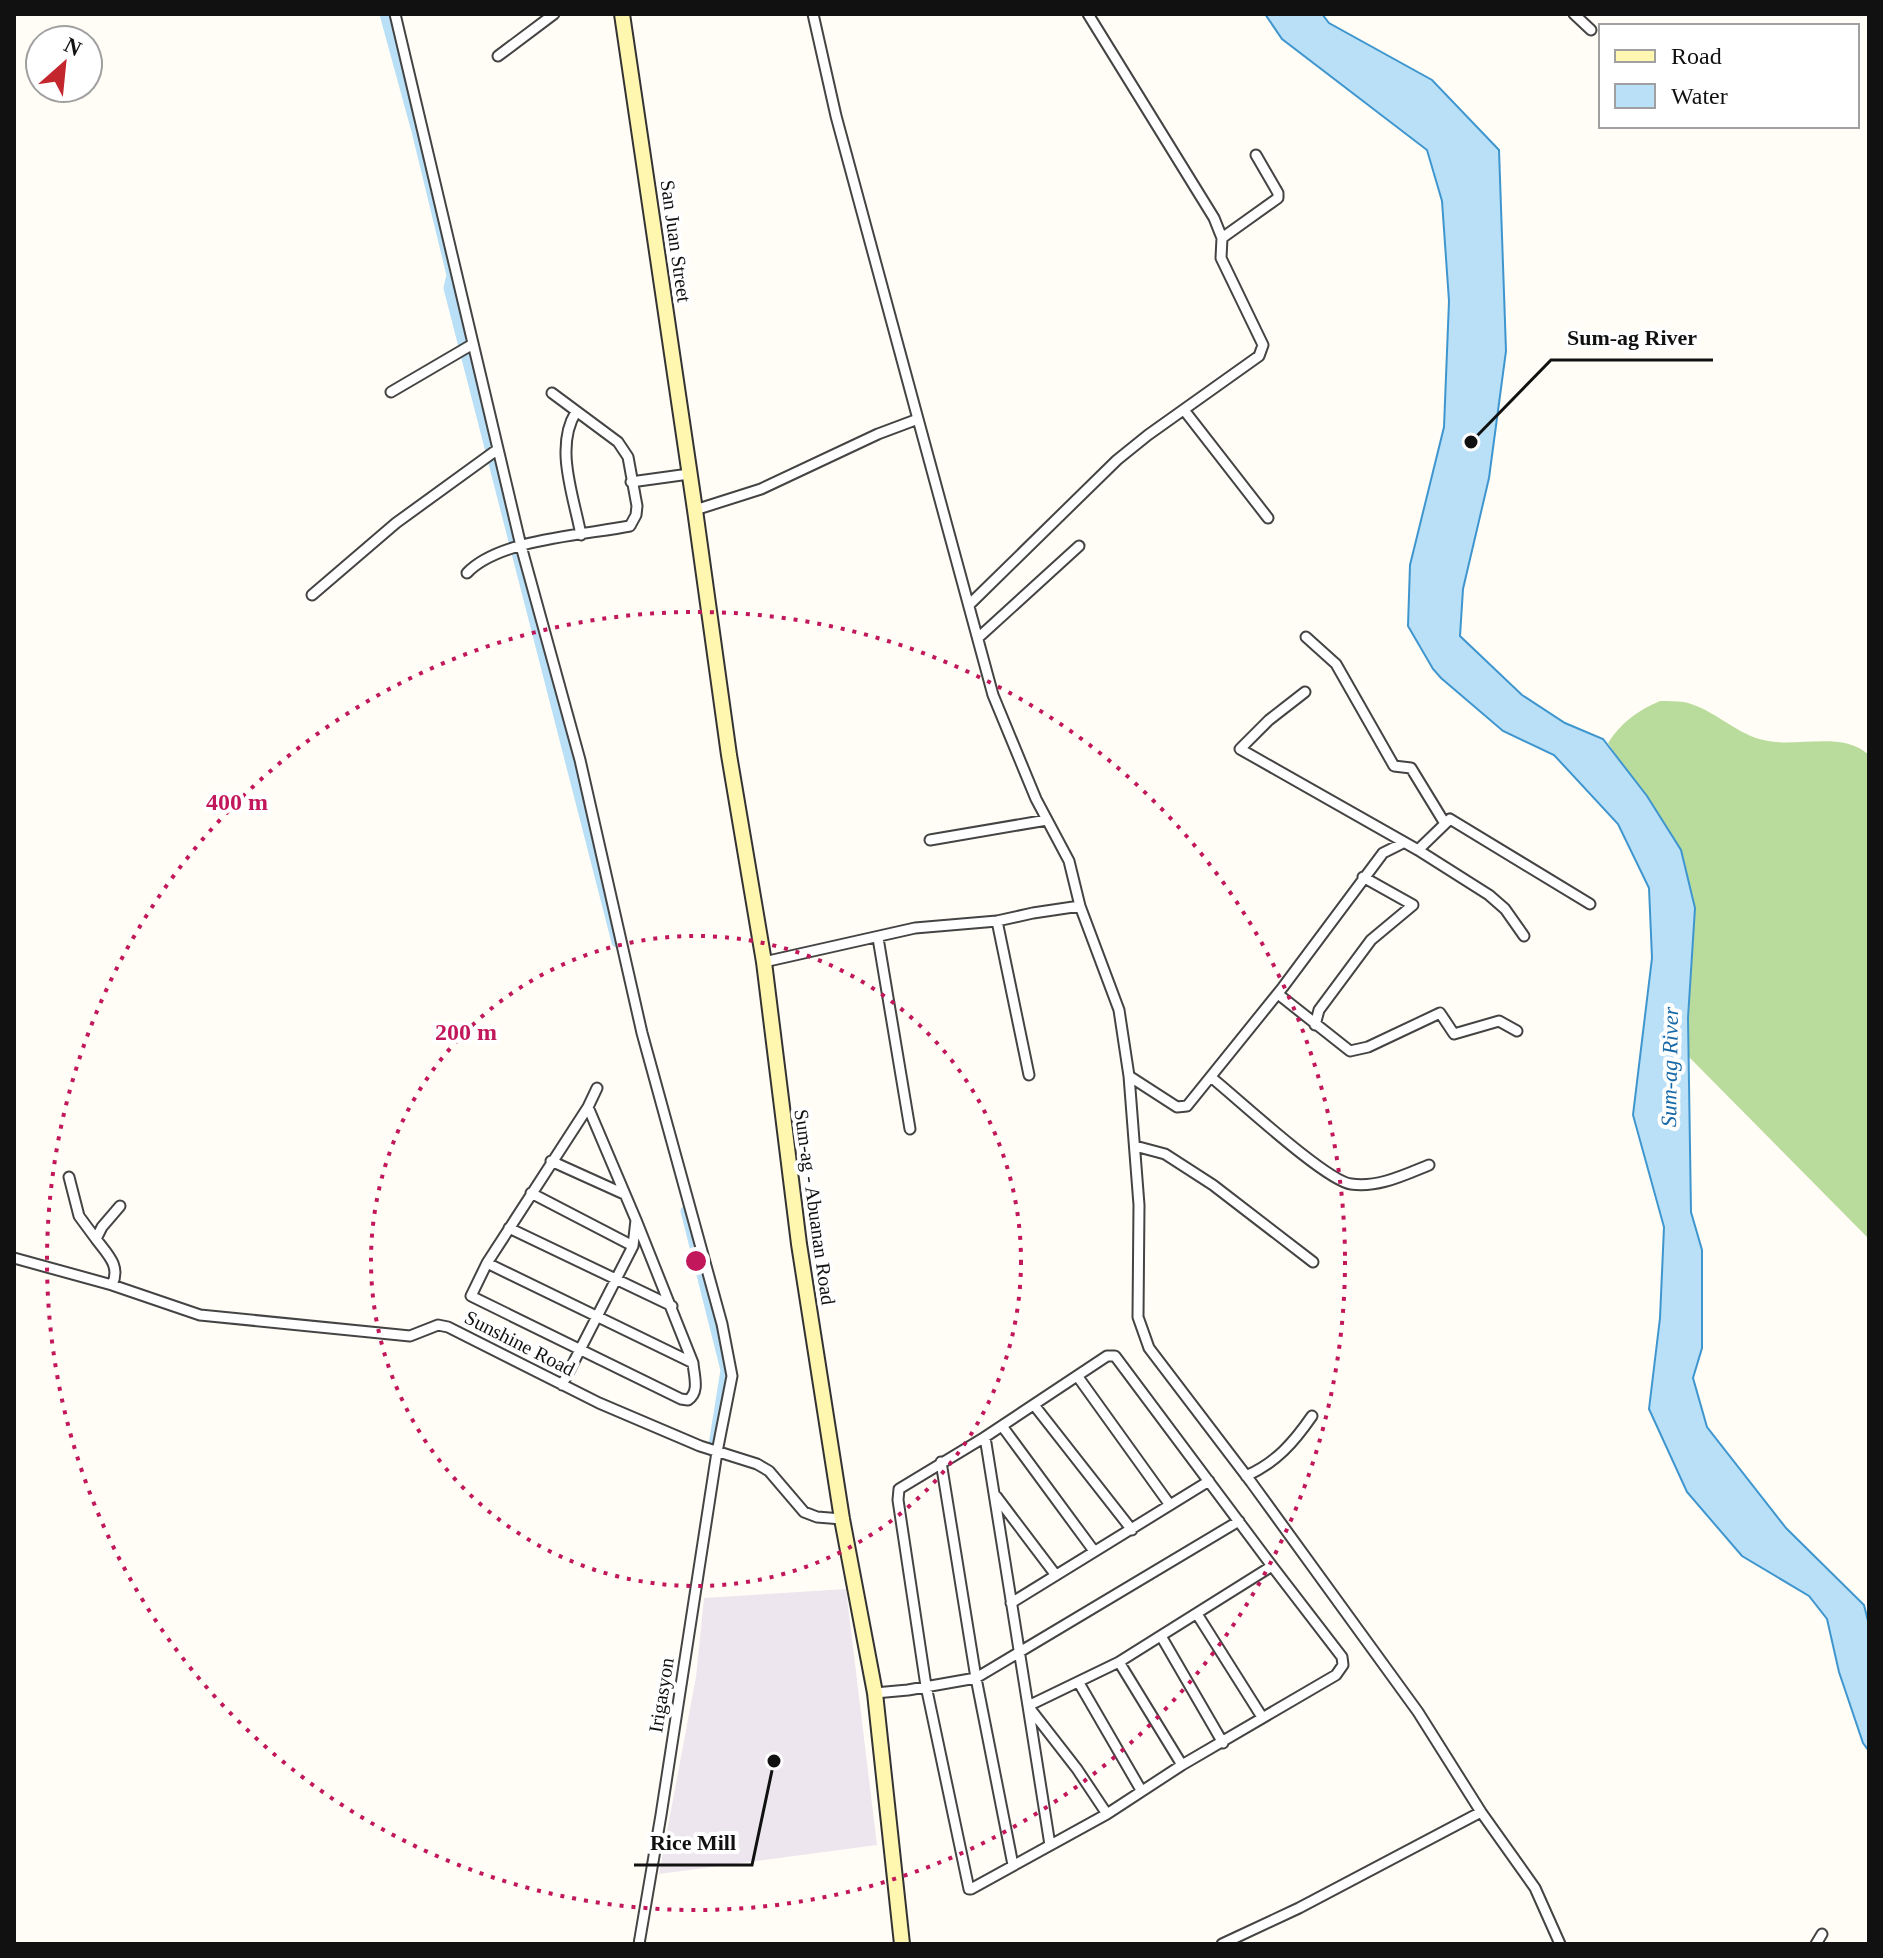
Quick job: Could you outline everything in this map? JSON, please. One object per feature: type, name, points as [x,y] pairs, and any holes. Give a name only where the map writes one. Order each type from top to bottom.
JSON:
[{"type":"main road","name":"San Juan Street","points":[[622,14],[689,474]]},
{"type":"main road","name":"Sum-ag - Abuanan Road","points":[[689,474],[729,755],[764,962],[799,1244],[842,1519],[875,1693],[902,1944]]},
{"type":"street","name":"Irigasyon","points":[[395,14],[517,546],[580,760],[642,1033],[722,1324],[732,1376],[717,1452],[639,1944]]},
{"type":"street","points":[[498,56],[554,14]]},
{"type":"street","points":[[813,14],[825,74],[993,695],[1013,748],[1069,861],[1080,906],[1119,1010],[1129,1076],[1139,1205],[1138,1317],[1149,1348],[1394,1679],[1535,1888],[1560,1942]]},
{"type":"street","points":[[970,604],[1117,460],[1262,351],[1263,345],[1221,258],[1222,238],[1214,218],[1088,14]]},
{"type":"street","points":[[1574,14],[1591,30]]},
{"type":"street","points":[[1222,238],[1278,198],[1256,155]]},
{"type":"street","points":[[391,392],[470,345]]},
{"type":"street","points":[[467,573],[476,563],[517,546],[630,526],[636,515],[628,457],[618,442],[552,393]]},
{"type":"street","points":[[1184,410],[1268,518]]},
{"type":"street","points":[[576,412],[569,423],[565,446],[581,535]]},
{"type":"street","points":[[695,510],[761,489],[918,419]]},
{"type":"street","points":[[312,595],[396,523],[497,450]]},
{"type":"street","points":[[631,482],[689,474]]},
{"type":"street","points":[[978,638],[1079,546]]},
{"type":"street","points":[[1306,637],[1336,664],[1394,766],[1411,768],[1444,822]]},
{"type":"street","points":[[1305,692],[1269,720],[1240,749],[1418,850],[1499,902],[1524,936]]},
{"type":"street","points":[[1418,850],[1450,819],[1590,904]]},
{"type":"street","points":[[930,840],[1047,820]]},
{"type":"street","points":[[1129,1076],[1181,1108],[1187,1106],[1278,994],[1363,877],[1383,853],[1403,843]]},
{"type":"street","points":[[1315,1025],[1319,1010],[1371,940],[1413,905],[1363,877]]},
{"type":"street","points":[[764,962],[915,928],[997,921],[1080,906]]},
{"type":"street","points":[[997,921],[1029,1075]]},
{"type":"street","points":[[878,938],[910,1129]]},
{"type":"street","points":[[1278,994],[1339,1044],[1354,1051],[1400,1033],[1438,1013],[1454,1034],[1499,1021],[1517,1031]]},
{"type":"street","points":[[1212,1078],[1316,1166],[1348,1184],[1381,1183],[1429,1165]]},
{"type":"street","points":[[588,1107],[693,1363],[696,1386],[694,1395],[688,1400],[473,1299],[470,1294],[597,1088]]},
{"type":"street","points":[[1135,1146],[1165,1154],[1213,1185],[1313,1262]]},
{"type":"street","points":[[551,1161],[625,1194]]},
{"type":"street","points":[[69,1177],[79,1216],[116,1266],[117,1274],[112,1285]]},
{"type":"street","points":[[531,1193],[633,1246]]},
{"type":"street","points":[[96,1239],[120,1206]]},
{"type":"street","points":[[562,1385],[633,1246],[636,1220]]},
{"type":"street","points":[[509,1228],[672,1306]]},
{"type":"street","name":"Sunshine Road","points":[[14,1258],[112,1285],[200,1315],[410,1336],[438,1325],[448,1327],[562,1385],[717,1452],[746,1459],[769,1471],[804,1512],[817,1517],[842,1519]]},
{"type":"street","points":[[487,1263],[693,1363]]},
{"type":"street","points":[[1107,1356],[1115,1356],[1342,1657],[1343,1665],[1336,1675],[1182,1765],[1107,1814],[971,1889],[967,1887],[926,1686],[898,1500],[899,1489],[1034,1405],[1107,1356]]},
{"type":"street","points":[[1078,1377],[1170,1505]]},
{"type":"street","points":[[1034,1405],[1132,1530]]},
{"type":"street","points":[[1246,1476],[1283,1454],[1312,1416]]},
{"type":"street","points":[[1002,1426],[1094,1551]]},
{"type":"street","points":[[985,1437],[1050,1845]]},
{"type":"street","points":[[941,1462],[976,1678],[1013,1865]]},
{"type":"street","points":[[1011,1603],[1209,1481]]},
{"type":"street","points":[[994,1493],[1055,1574]]},
{"type":"street","points":[[875,1693],[976,1678],[1239,1521]]},
{"type":"street","points":[[1028,1706],[1119,1662],[1272,1566]]},
{"type":"street","points":[[1197,1614],[1262,1717]]},
{"type":"street","points":[[1161,1636],[1223,1743]]},
{"type":"street","points":[[1119,1662],[1182,1765]]},
{"type":"street","points":[[1079,1683],[1141,1790]]},
{"type":"street","points":[[1028,1706],[1107,1814]]},
{"type":"street","points":[[1222,1944],[1299,1908],[1481,1812]]},
{"type":"street","points":[[1816,1944],[1822,1934]]},
{"type":"shaded area","points":[[846,1589],[877,1845],[659,1874],[696,1677],[704,1598]]},
{"type":"green space","points":[[1660,701],[1695,705],[1746,734],[1768,741],[1834,742],[1859,748],[1869,755],[1869,1239],[1689,1057],[1688,1018],[1622,764],[1608,743],[1631,718]]},
{"type":"water","points":[[1265,14],[1322,14],[1329,23],[1432,80],[1499,150],[1506,351],[1489,478],[1463,589],[1460,636],[1522,695],[1565,723],[1603,739],[1647,796],[1681,850],[1695,908],[1688,1018],[1691,1212],[1702,1250],[1702,1348],[1693,1378],[1707,1427],[1786,1528],[1864,1605],[1869,1625],[1869,1751],[1863,1743],[1839,1672],[1827,1619],[1809,1596],[1742,1556],[1687,1492],[1649,1409],[1660,1318],[1664,1227],[1633,1115],[1652,958],[1649,888],[1618,824],[1554,755],[1503,731],[1441,678],[1408,626],[1410,565],[1444,427],[1449,301],[1442,201],[1427,150],[1282,39]]},
{"type":"waterway","points":[[385,14],[452,275],[449,288],[617,942]]},
{"type":"waterway","points":[[686,1211],[726,1370],[714,1445]]},
{"type":"place","name":"Sum-ag River","points":[[1471,442]]},
{"type":"place","name":"Rice Mill","points":[[774,1761]]}]
